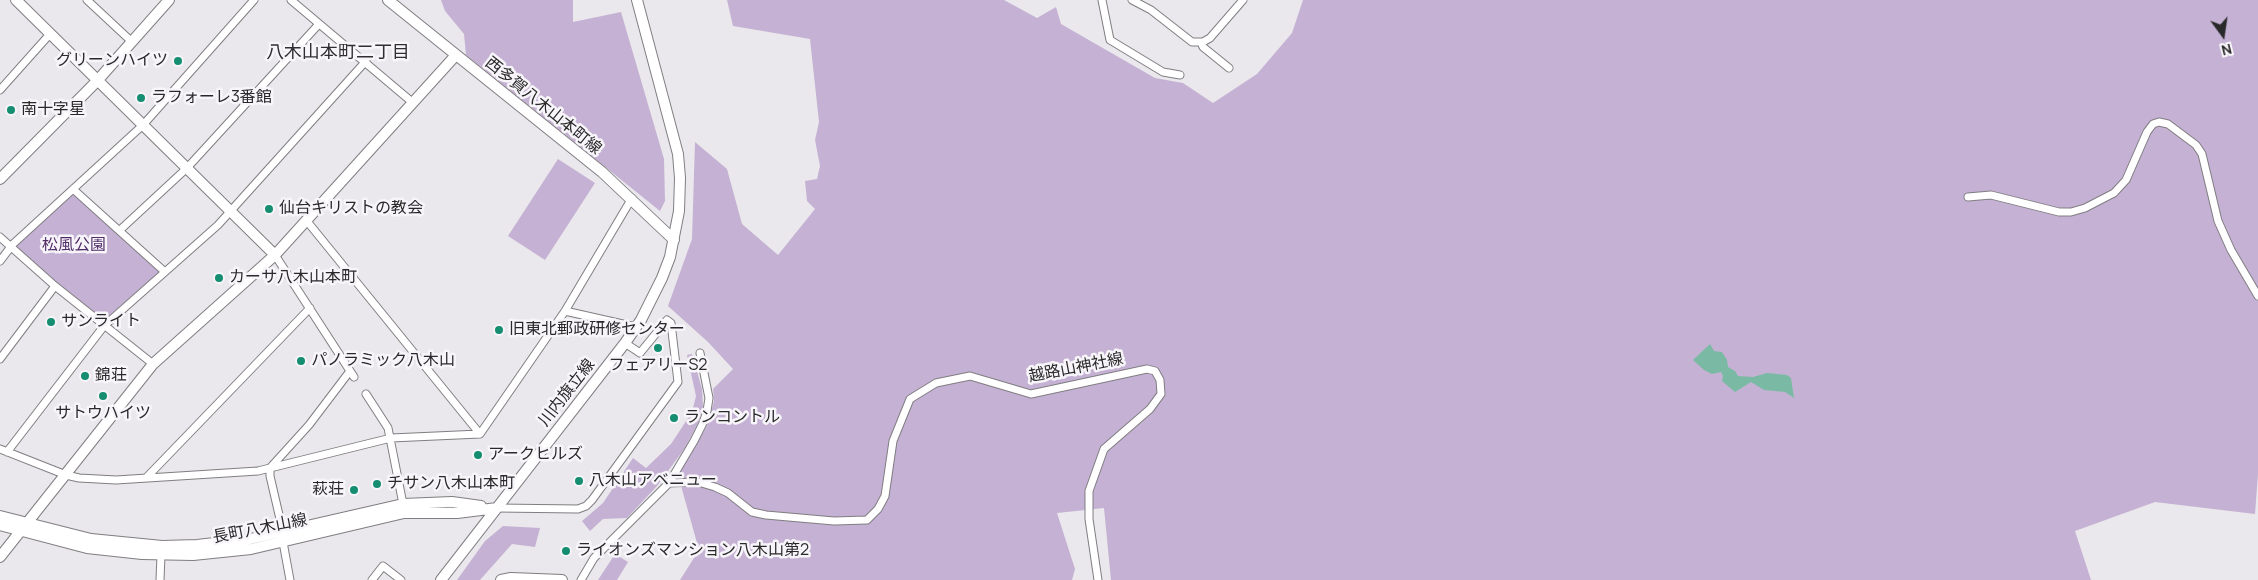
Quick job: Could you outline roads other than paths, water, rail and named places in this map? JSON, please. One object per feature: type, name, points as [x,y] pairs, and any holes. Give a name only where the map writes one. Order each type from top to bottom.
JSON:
[{"type":"street","points":[[16,0],[275,255],[352,374],[270,468],[290,580]]},
{"type":"street","points":[[0,179],[98,81],[131,40],[169,0]]},
{"type":"street","points":[[0,261],[11,247],[143,125],[254,0]]},
{"type":"street","points":[[291,0],[366,61],[412,102]]},
{"type":"street","name":"西多賀八木山本町線","points":[[388,0],[632,198],[674,240]]},
{"type":"street","name":"川内旗立線","points":[[440,580],[625,343],[636,327],[662,278],[674,240],[680,178],[678,154],[637,0]]},
{"type":"street","points":[[1102,0],[1110,40],[1163,72],[1180,75]]},
{"type":"street","points":[[1132,0],[1151,10],[1192,42],[1201,42],[1210,38],[1243,0]]},
{"type":"street","points":[[89,1],[131,40]]},
{"type":"street","points":[[120,230],[187,168],[319,24]]},
{"type":"street","points":[[0,90],[50,34]]},
{"type":"street","points":[[1201,42],[1203,47],[1229,68]]},
{"type":"street","points":[[0,556],[153,364],[275,255],[456,55]]},
{"type":"street","points":[[366,61],[231,211],[104,326],[4,450],[66,475],[79,478],[146,478],[214,475],[270,468],[391,438],[480,434]]},
{"type":"street","points":[[1968,197],[1991,195],[2059,212],[2071,212],[2085,208],[2114,193],[2126,180],[2152,124],[2159,122],[2168,124],[2196,145],[2202,154],[2218,221],[2231,250],[2258,296]]},
{"type":"street","points":[[73,189],[165,272]]},
{"type":"street","points":[[480,434],[565,311],[632,198]]},
{"type":"street","points":[[306,220],[480,434]]},
{"type":"street","points":[[0,237],[55,286],[153,364]]},
{"type":"street","points":[[0,359],[55,286]]},
{"type":"street","points":[[146,478],[310,308]]},
{"type":"street","points":[[565,311],[636,327]]},
{"type":"street","points":[[0,516],[24,528],[91,539],[162,546],[283,537],[380,508],[403,504],[452,502],[497,508],[578,509],[586,506],[592,500],[678,382],[671,323],[667,320],[640,353],[625,343]]},
{"type":"street","points":[[581,580],[594,558],[669,483],[704,423],[709,398],[700,353]]},
{"type":"street","name":"越路山神社線","points":[[669,483],[698,482],[715,486],[752,512],[766,515],[834,521],[867,520],[878,508],[885,496],[893,440],[910,399],[936,383],[970,376],[1031,394],[1147,369],[1155,371],[1160,380],[1161,394],[1150,409],[1104,449],[1089,491],[1089,519],[1098,580]]},
{"type":"street","points":[[366,394],[388,428],[403,504]]},
{"type":"street","name":"長町八木山線","points":[[0,525],[24,528],[87,548],[162,554],[218,553],[283,537],[404,513],[457,512],[497,508]]},
{"type":"street","points":[[160,580],[162,554]]},
{"type":"street","points":[[372,580],[383,566],[401,580]]},
{"type":"street","points":[[501,580],[510,578],[562,580]]},
{"type":"place","name":"グリーンハイツ","points":[[178,61]]},
{"type":"place","name":"ラフォーレ3番館","points":[[141,98]]},
{"type":"place","name":"南十字星","points":[[11,110]]},
{"type":"place","name":"仙台キリストの教会","points":[[269,209]]},
{"type":"place","name":"カーサ八木山本町","points":[[219,278]]},
{"type":"place","name":"サンライト","points":[[51,322]]},
{"type":"place","name":"旧東北郵政研修センター","points":[[499,330]]},
{"type":"place","name":"フェアリーS2","points":[[658,348]]},
{"type":"place","name":"パノラミック八木山","points":[[301,361]]},
{"type":"place","name":"錦荘","points":[[85,376]]},
{"type":"place","name":"サトウハイツ","points":[[103,396]]},
{"type":"place","name":"ランコントル","points":[[674,418]]},
{"type":"place","name":"アークヒルズ","points":[[478,455]]},
{"type":"place","name":"八木山アベニュー","points":[[579,481]]},
{"type":"place","name":"チサン八木山本町","points":[[377,484]]},
{"type":"place","name":"萩荘","points":[[354,490]]},
{"type":"place","name":"ライオンズマンション八木山第2","points":[[566,551]]},
{"type":"district","name":"八木山本町二丁目","points":[[338,53]]},
{"type":"park label","name":"松風公園","points":[[74,246]]}]
